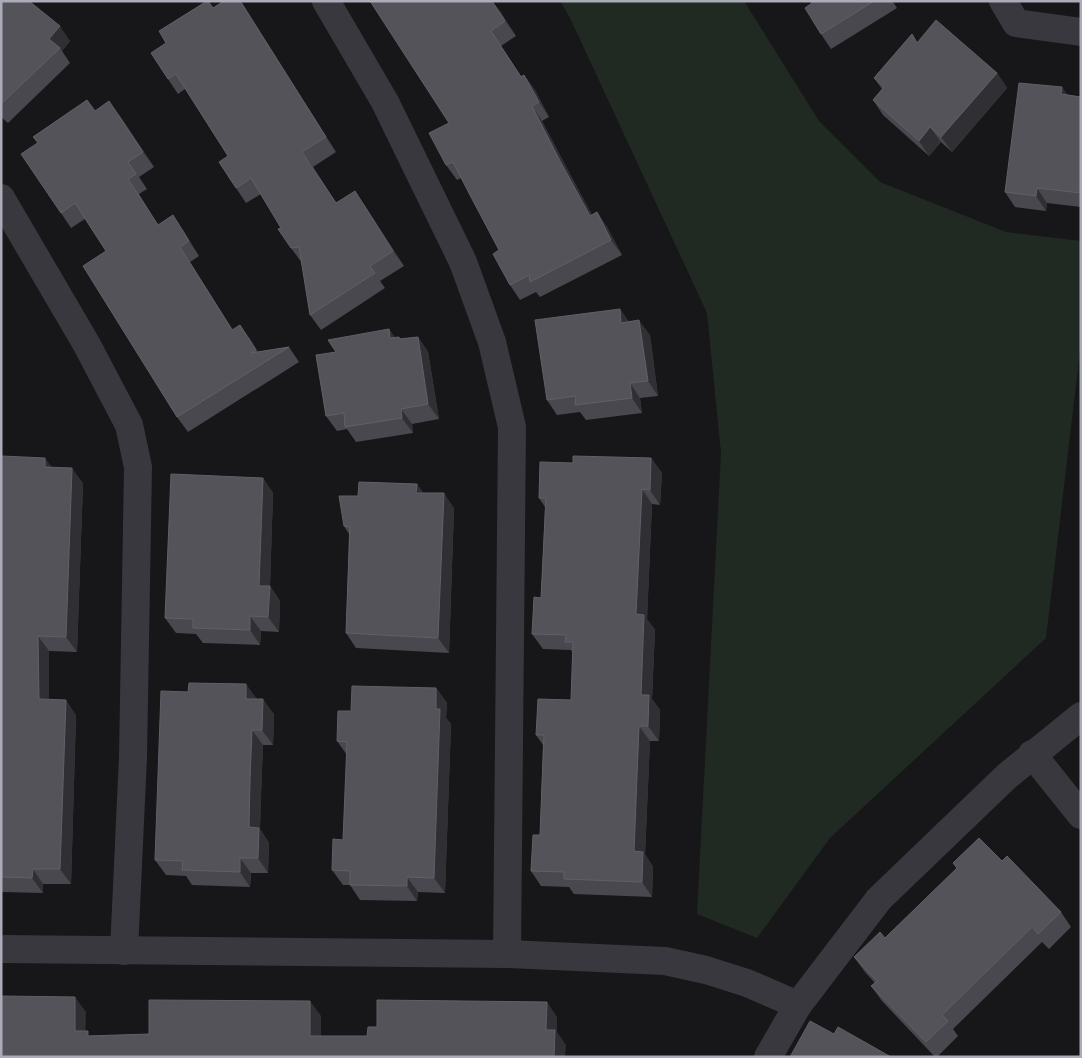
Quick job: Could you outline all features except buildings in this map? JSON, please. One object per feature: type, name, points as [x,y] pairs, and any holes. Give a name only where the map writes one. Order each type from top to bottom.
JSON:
[{"type":"street","points":[[326,1],[384,102],[463,262],[492,342],[512,427],[507,954]]},
{"type":"street","points":[[1003,1],[1016,23],[1081,32]]},
{"type":"street","points":[[1,198],[87,345],[129,426],[138,467],[133,757],[124,951]]},
{"type":"street","points":[[768,1057],[798,1005],[879,899],[1000,782],[1032,754],[1076,729]]},
{"type":"street","points":[[1032,754],[1081,815]]},
{"type":"street","points":[[1,950],[507,954],[665,961],[706,970],[747,983],[798,1005]]},
{"type":"shaded area","points":[[560,1],[744,1],[819,121],[880,182],[1006,232],[1081,241],[1081,343],[1046,638],[830,838],[757,938],[697,914],[721,453],[707,313],[570,18]]}]
